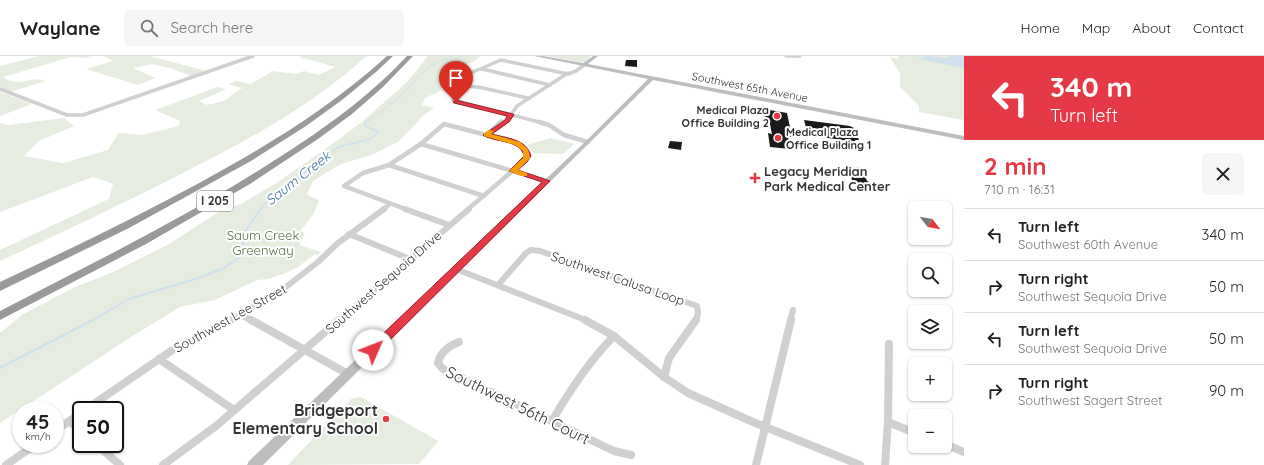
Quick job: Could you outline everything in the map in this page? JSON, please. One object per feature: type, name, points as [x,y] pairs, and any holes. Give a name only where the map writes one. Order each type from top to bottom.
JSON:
[{"type":"highway","name":"I 205","points":[[0,287],[139,218],[246,160],[325,110],[367,77],[390,56]]},
{"type":"highway","name":"I 205","points":[[0,316],[147,239],[262,173],[356,107],[385,83],[410,56]]},
{"type":"main road","name":"Southwest 65th Avenue","points":[[536,56],[963,137]]},
{"type":"main road","points":[[584,65],[596,56]]},
{"type":"main road","points":[[254,465],[588,142],[652,78]]},
{"type":"street","points":[[0,89],[64,115],[78,116],[253,56]]},
{"type":"street","points":[[786,56],[800,56]]},
{"type":"street","points":[[568,74],[557,70],[501,60],[466,75],[459,95],[453,100],[549,125],[564,135],[588,142]]},
{"type":"street","points":[[487,135],[500,124],[507,121],[515,108],[528,98],[579,66],[584,65]]},
{"type":"street","points":[[482,69],[550,85]]},
{"type":"street","points":[[462,86],[478,87],[528,98]]},
{"type":"street","name":"Southwest Sequoia Drive","points":[[163,465],[194,443],[234,410],[513,171],[526,158],[526,150],[517,143],[444,124],[421,144]]},
{"type":"street","points":[[449,226],[344,186],[363,173],[389,165],[421,144],[547,181]]},
{"type":"street","points":[[389,165],[484,196]]},
{"type":"street","name":"Southwest Lee Street","points":[[98,401],[186,342],[241,315],[294,281],[350,234],[390,204]]},
{"type":"street","points":[[350,234],[410,259]]},
{"type":"street","name":"Southwest Calusa Loop","points":[[498,285],[526,253],[534,250],[697,306],[698,313],[692,328],[669,358],[664,376]]},
{"type":"street","points":[[456,269],[587,321],[614,336],[664,376],[702,400],[860,465]]},
{"type":"street","points":[[756,465],[793,310]]},
{"type":"street","points":[[241,315],[348,374]]},
{"type":"street","points":[[552,421],[588,365],[614,336]]},
{"type":"street","name":"Southwest 56th Court","points":[[459,342],[449,346],[438,358],[438,363],[440,366],[614,451],[631,455]]},
{"type":"street","points":[[884,465],[888,422],[889,344]]},
{"type":"street","points":[[159,359],[234,410]]},
{"type":"street","points":[[64,425],[72,419]]},
{"type":"street","points":[[888,422],[908,430]]},
{"type":"street","points":[[952,447],[964,452]]},
{"type":"street","points":[[6,465],[23,453]]},
{"type":"street","points":[[106,453],[120,465]]},
{"type":"green space","points":[[39,56],[92,56],[84,58],[71,57],[3,77],[15,82],[34,80],[45,81],[10,92],[0,87],[0,66]]},
{"type":"green space","points":[[103,56],[150,56],[206,71],[191,76],[170,68],[152,64],[133,68],[155,78],[138,85],[86,69],[113,61]]},
{"type":"green space","points":[[368,56],[319,94],[246,140],[195,167],[0,261],[0,250],[109,199],[113,184],[93,177],[0,212],[0,123],[9,125],[64,118],[74,126],[39,141],[24,156],[63,163],[108,150],[119,133],[142,135],[179,126],[180,121],[155,110],[218,87],[226,89],[199,101],[207,105],[224,101],[242,88],[228,84],[237,81],[251,84],[273,71],[296,74],[304,71],[318,75],[336,67],[299,57]]},
{"type":"green space","name":"Saum Creek Greenway","points":[[428,56],[481,56],[471,63],[454,66],[447,74],[440,90],[456,92],[440,91],[425,98],[422,105],[434,108],[425,114],[398,142],[371,155],[341,164],[313,181],[307,194],[319,200],[313,215],[300,231],[305,233],[299,245],[321,252],[318,255],[315,254],[298,267],[286,273],[268,279],[257,280],[215,300],[180,307],[134,335],[34,401],[12,401],[12,415],[0,423],[0,333],[22,315],[73,288],[113,272],[169,244],[222,210],[241,204],[275,184],[362,122],[407,82]]},
{"type":"green space","points":[[546,56],[591,56],[584,62],[579,62]]},
{"type":"green space","points":[[897,56],[964,56],[964,120],[919,112],[919,106],[900,87],[900,74],[890,57],[899,59]]},
{"type":"green space","points":[[0,92],[32,104],[0,116]]},
{"type":"green space","points":[[550,138],[574,144],[563,154],[533,153],[527,145]]},
{"type":"green space","points":[[361,397],[438,441],[419,464],[288,465],[351,399]]},
{"type":"water","points":[[922,56],[949,58],[949,56],[964,56],[964,68],[915,58],[926,58]]},
{"type":"building","points":[[626,60],[637,60],[637,67],[625,66]]},
{"type":"building","points":[[764,109],[787,113],[792,137],[788,136],[790,149],[770,147],[768,133],[772,134],[769,121],[766,120]]},
{"type":"building","points":[[804,120],[850,126],[854,128],[859,140],[855,140],[856,142],[808,135]]},
{"type":"building","points":[[670,141],[682,142],[681,150],[668,148]]},
{"type":"building","points":[[858,167],[869,173],[864,174],[874,190],[852,180],[849,170]]},
{"type":"waterway","name":"Saum Creek","points":[[366,123],[408,89],[419,75],[437,62],[453,56]]},
{"type":"waterway","name":"Saum Creek","points":[[260,210],[263,205],[338,147],[370,139],[378,133],[377,131],[365,126],[366,122]]},
{"type":"waterway","name":"Saum Creek","points":[[91,321],[129,299],[195,279],[222,269],[240,257],[246,231],[260,209]]},
{"type":"waterway","name":"Saum Creek","points":[[0,368],[93,320]]},
{"type":"slow traffic","points":[[491,131],[487,135],[513,141],[524,147],[527,156],[524,161],[513,171],[524,174]]},
{"type":"place","name":"Medical Plaza Office Building 2","points":[[777,116]]},
{"type":"place","name":"Medical Plaza Office Building 1","points":[[778,138]]},
{"type":"place","name":"Legacy Meridian Park Medical Center","points":[[755,178]]},
{"type":"place","name":"Bridgeport Elementary School","points":[[386,419]]},
{"type":"route","points":[[373,350],[547,181],[513,171],[524,161],[527,156],[524,147],[513,141],[487,135],[500,124],[507,121],[511,115],[456,102]]}]
